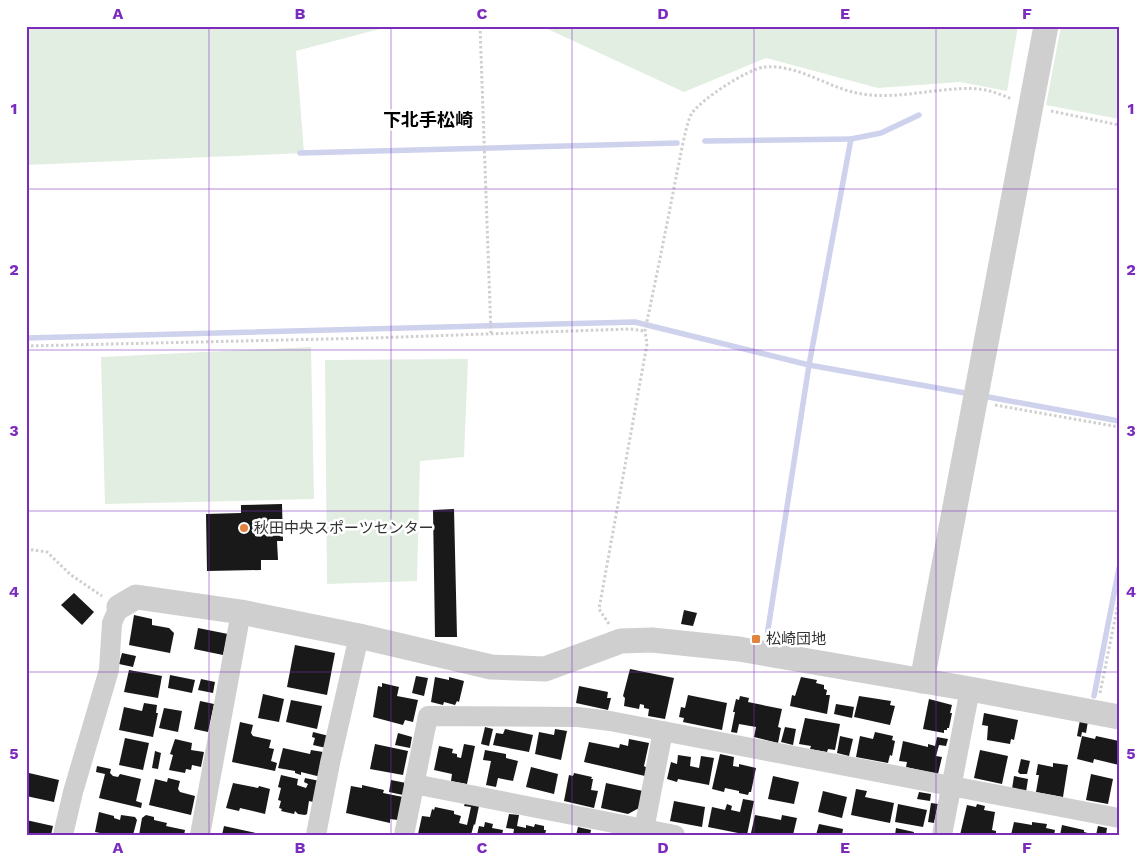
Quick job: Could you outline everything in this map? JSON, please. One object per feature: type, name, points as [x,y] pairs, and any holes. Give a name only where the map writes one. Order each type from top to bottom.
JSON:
[{"type":"street","points":[[922,681],[1046,26]]},
{"type":"street","points":[[63,835],[73,792],[109,670],[112,623],[119,607],[136,597],[241,612],[359,636],[491,668],[546,669],[621,641],[652,640],[739,649],[1108,715]]},
{"type":"street","points":[[200,835],[241,612]]},
{"type":"street","points":[[316,835],[330,763],[359,636]]},
{"type":"street","points":[[942,835],[970,689]]},
{"type":"street","points":[[404,835],[428,716],[578,716],[610,720],[1119,818]]},
{"type":"street","points":[[644,832],[663,731]]},
{"type":"street","points":[[414,784],[644,832],[675,835]]},
{"type":"path","points":[[480,26],[491,334]]},
{"type":"path","points":[[621,641],[599,609],[646,344],[645,331],[647,320],[682,148],[692,114],[713,95],[740,76],[763,67],[783,68],[845,90],[863,94],[893,96],[954,89],[981,89],[1032,107],[1119,125]]},
{"type":"path","points":[[26,346],[630,329],[645,331]]},
{"type":"path","points":[[976,394],[1119,427]]},
{"type":"path","points":[[26,548],[47,552],[71,575],[119,607]]},
{"type":"path","points":[[1108,715],[1119,599]]},
{"type":"shaded area","points":[[26,26],[391,26],[296,51],[304,153],[26,165]]},
{"type":"shaded area","points":[[541,26],[1018,26],[1007,91],[960,82],[878,88],[766,58],[684,92]]},
{"type":"shaded area","points":[[1061,26],[1119,26],[1119,119],[1046,105]]},
{"type":"shaded area","points":[[311,347],[314,499],[105,504],[101,357]]},
{"type":"shaded area","points":[[468,359],[464,457],[420,461],[417,581],[327,584],[325,360]]},
{"type":"building","name":"秋田中央スポーツセンター","points":[[282,504],[283,541],[277,541],[278,560],[261,560],[261,570],[207,571],[206,514],[241,513],[241,505]]},
{"type":"building","points":[[454,509],[457,637],[435,637],[433,510]]},
{"type":"building","points":[[74,593],[94,612],[82,625],[61,605]]},
{"type":"building","points":[[684,610],[697,613],[693,626],[681,624]]},
{"type":"building","points":[[134,615],[152,619],[152,625],[169,628],[174,633],[170,653],[129,645]]},
{"type":"building","points":[[198,628],[228,634],[223,655],[194,649]]},
{"type":"building","points":[[295,645],[335,653],[327,695],[287,687]]},
{"type":"building","points":[[122,653],[136,656],[133,667],[119,664]]},
{"type":"building","points":[[630,669],[674,678],[665,719],[648,716],[649,709],[644,708],[644,705],[640,704],[639,709],[624,706],[625,698],[623,696]]},
{"type":"building","points":[[129,670],[162,676],[158,698],[124,692]]},
{"type":"building","points":[[170,675],[195,680],[192,693],[168,688]]},
{"type":"building","points":[[416,676],[428,678],[424,696],[412,693]]},
{"type":"building","points":[[435,677],[449,680],[449,677],[464,681],[459,702],[457,701],[455,705],[444,702],[443,705],[431,702]]},
{"type":"building","points":[[801,677],[817,680],[816,683],[824,685],[824,689],[827,690],[826,695],[830,695],[827,714],[790,706],[792,695],[795,696]]},
{"type":"building","points":[[201,679],[215,682],[213,693],[198,690]]},
{"type":"building","points":[[382,683],[399,687],[397,696],[418,700],[413,722],[405,720],[403,725],[373,717],[378,686],[382,687]]},
{"type":"building","points":[[579,686],[608,692],[607,698],[611,698],[608,710],[576,703]]},
{"type":"building","points":[[263,694],[284,699],[279,722],[258,718]]},
{"type":"building","points":[[688,695],[727,703],[722,730],[683,722],[684,718],[679,717],[681,707],[685,708]]},
{"type":"building","points":[[740,696],[749,698],[748,702],[782,709],[778,727],[781,728],[778,743],[754,737],[756,727],[739,724],[737,733],[731,732],[736,699],[739,700]]},
{"type":"building","points":[[859,696],[891,701],[890,705],[895,706],[890,725],[854,717]]},
{"type":"building","points":[[929,699],[952,705],[949,728],[944,730],[944,733],[923,729]]},
{"type":"building","points":[[291,700],[322,706],[317,729],[286,722]]},
{"type":"building","points":[[200,701],[214,704],[208,732],[194,729]]},
{"type":"building","points":[[144,703],[157,705],[156,713],[158,713],[153,737],[119,730],[124,707],[142,711]]},
{"type":"building","points":[[836,704],[854,707],[852,718],[834,714]]},
{"type":"building","points":[[164,708],[182,711],[178,732],[159,728]]},
{"type":"building","points":[[984,713],[1018,720],[1014,740],[1011,739],[1010,744],[987,740],[988,726],[982,725]]},
{"type":"building","points":[[805,718],[840,724],[835,750],[828,749],[827,752],[810,749],[811,746],[799,744]]},
{"type":"building","points":[[1080,720],[1088,721],[1086,733],[1082,732],[1081,737],[1077,736]]},
{"type":"building","points":[[240,722],[253,725],[251,733],[253,736],[271,740],[269,748],[274,749],[271,761],[277,763],[275,771],[232,762]]},
{"type":"building","points":[[485,727],[493,729],[489,746],[481,744]]},
{"type":"building","points":[[785,727],[796,729],[793,745],[781,742]]},
{"type":"building","points":[[505,729],[533,735],[529,752],[493,745],[496,733],[503,734]]},
{"type":"building","points":[[555,729],[567,731],[561,760],[535,754],[539,732],[554,735]]},
{"type":"building","points":[[313,732],[329,736],[326,748],[313,745],[315,738],[312,737]]},
{"type":"building","points":[[875,732],[893,736],[892,740],[895,741],[892,756],[890,755],[888,763],[856,757],[860,736],[873,739]]},
{"type":"building","points":[[398,733],[412,737],[410,748],[395,745]]},
{"type":"building","points":[[840,736],[853,739],[849,756],[837,753]]},
{"type":"building","points":[[1082,736],[1095,739],[1096,736],[1119,741],[1119,765],[1094,759],[1093,763],[1077,759]]},
{"type":"building","points":[[937,737],[948,739],[946,746],[939,745],[936,756],[942,757],[938,774],[906,767],[907,762],[899,761],[903,741],[928,747],[928,744],[935,746]]},
{"type":"building","points":[[125,738],[149,743],[143,770],[119,765]]},
{"type":"building","points":[[175,739],[192,743],[191,750],[204,752],[201,767],[192,765],[191,770],[186,769],[185,773],[169,770],[173,755],[170,754]]},
{"type":"building","points":[[629,739],[649,743],[644,766],[647,768],[645,776],[584,762],[589,742],[619,748],[620,744],[628,746]]},
{"type":"building","points":[[375,744],[408,751],[403,775],[370,769]]},
{"type":"building","points":[[464,744],[475,746],[467,784],[451,781],[452,774],[434,770],[439,746],[453,749],[452,753],[457,754],[457,757],[461,758]]},
{"type":"building","points":[[283,748],[310,754],[311,750],[323,752],[321,777],[301,772],[301,775],[295,773],[295,771],[278,768]]},
{"type":"building","points":[[485,750],[506,754],[506,758],[518,761],[513,781],[498,778],[496,787],[486,785],[491,761],[483,760]]},
{"type":"building","points":[[980,750],[1008,756],[1002,784],[974,778]]},
{"type":"building","points":[[155,751],[161,753],[158,769],[152,768]]},
{"type":"building","points":[[720,754],[734,757],[733,766],[739,767],[739,764],[756,768],[751,792],[748,795],[725,788],[724,792],[712,789]]},
{"type":"building","points":[[678,755],[691,757],[690,766],[699,768],[701,756],[714,758],[709,785],[678,779],[677,782],[667,779],[671,762],[677,764]]},
{"type":"building","points":[[1021,759],[1030,761],[1027,774],[1020,774],[1018,772]]},
{"type":"building","points":[[1053,763],[1068,765],[1063,797],[1036,792],[1039,775],[1036,775],[1038,764],[1053,767]]},
{"type":"building","points":[[97,766],[111,769],[110,773],[113,776],[118,777],[120,774],[141,779],[136,801],[142,803],[141,808],[99,798],[105,774],[96,772]]},
{"type":"building","points":[[531,767],[558,774],[554,794],[526,787]]},
{"type":"building","points":[[29,773],[59,780],[54,802],[26,796]]},
{"type":"building","points":[[574,773],[592,777],[591,790],[598,791],[594,808],[564,801],[569,775],[573,776]]},
{"type":"building","points":[[1091,774],[1113,779],[1108,804],[1086,800]]},
{"type":"building","points":[[281,775],[298,779],[297,785],[306,788],[308,784],[304,782],[305,778],[320,781],[313,802],[309,801],[307,814],[298,814],[295,811],[294,814],[281,811],[282,809],[279,808],[281,801],[278,800],[281,788],[278,787]]},
{"type":"building","points":[[773,776],[799,782],[794,804],[768,799]]},
{"type":"building","points":[[1014,776],[1028,779],[1026,792],[1012,789]]},
{"type":"building","points":[[168,778],[180,781],[178,789],[180,792],[195,796],[191,815],[149,805],[155,779],[167,782]]},
{"type":"building","points":[[391,780],[406,783],[403,795],[389,792]]},
{"type":"building","points":[[233,783],[270,789],[265,814],[240,808],[239,811],[226,808]]},
{"type":"building","points":[[606,783],[643,791],[639,808],[628,814],[601,808]]},
{"type":"building","points":[[362,785],[384,790],[383,793],[403,797],[398,820],[390,819],[390,823],[346,813],[351,786],[362,788]]},
{"type":"building","points":[[856,789],[867,791],[865,797],[894,803],[890,823],[851,815]]},
{"type":"building","points":[[823,791],[847,797],[842,818],[818,812]]},
{"type":"building","points":[[919,792],[931,794],[930,801],[917,799]]},
{"type":"building","points":[[743,799],[754,801],[747,835],[738,835],[738,833],[708,827],[712,807],[725,810],[727,804],[732,806],[731,810],[740,812]]},
{"type":"building","points":[[674,801],[705,807],[702,827],[670,821]]},
{"type":"building","points":[[465,803],[479,806],[471,835],[418,834],[422,816],[430,817],[432,809],[434,810],[435,807],[454,811],[454,814],[461,816],[459,823],[467,825],[471,807],[464,806]]},
{"type":"building","points":[[931,803],[938,804],[934,823],[928,822]]},
{"type":"building","points":[[898,804],[927,810],[923,827],[895,822]]},
{"type":"building","points":[[977,804],[985,806],[984,810],[995,812],[992,830],[996,831],[996,835],[960,835],[967,805],[976,807]]},
{"type":"building","points":[[99,812],[114,816],[114,818],[120,820],[121,815],[135,817],[137,820],[133,835],[100,835],[100,833],[95,832]]},
{"type":"building","points":[[509,814],[519,815],[517,826],[526,828],[526,825],[534,827],[535,824],[544,826],[544,830],[546,830],[545,835],[513,835],[514,829],[506,828]]},
{"type":"building","points":[[146,815],[154,817],[154,820],[167,823],[166,826],[185,830],[184,835],[139,835],[142,818]]},
{"type":"building","points":[[755,815],[781,820],[782,815],[797,818],[793,835],[761,835],[751,833]]},
{"type":"building","points":[[26,820],[53,826],[51,835],[26,835]]},
{"type":"building","points":[[485,822],[493,824],[492,828],[503,830],[502,835],[477,835],[479,826],[484,827]]},
{"type":"building","points":[[1014,822],[1032,825],[1032,822],[1047,824],[1046,828],[1055,830],[1054,835],[1011,835]]},
{"type":"building","points":[[819,824],[843,829],[842,835],[816,835]]},
{"type":"building","points":[[1062,825],[1084,830],[1084,832],[1095,835],[1060,835]]},
{"type":"building","points":[[224,826],[260,834],[222,835]]},
{"type":"building","points":[[1098,826],[1107,828],[1106,835],[1096,835]]},
{"type":"building","points":[[578,827],[591,830],[590,835],[576,835]]},
{"type":"building","points":[[896,828],[914,832],[913,835],[895,835]]},
{"type":"waterway","points":[[767,636],[809,365],[851,139],[881,133],[919,115]]},
{"type":"waterway","points":[[705,141],[851,139]]},
{"type":"waterway","points":[[300,153],[677,143]]},
{"type":"waterway","points":[[26,338],[635,322],[809,365],[971,394]]},
{"type":"waterway","points":[[983,396],[1119,421]]},
{"type":"waterway","points":[[1094,696],[1119,568]]},
{"type":"place","name":"秋田中央スポーツセンター","points":[[244,528]]},
{"type":"place","name":"松崎団地","points":[[756,639]]},
{"type":"district","name":"下北手松崎","points":[[428,119]]}]
